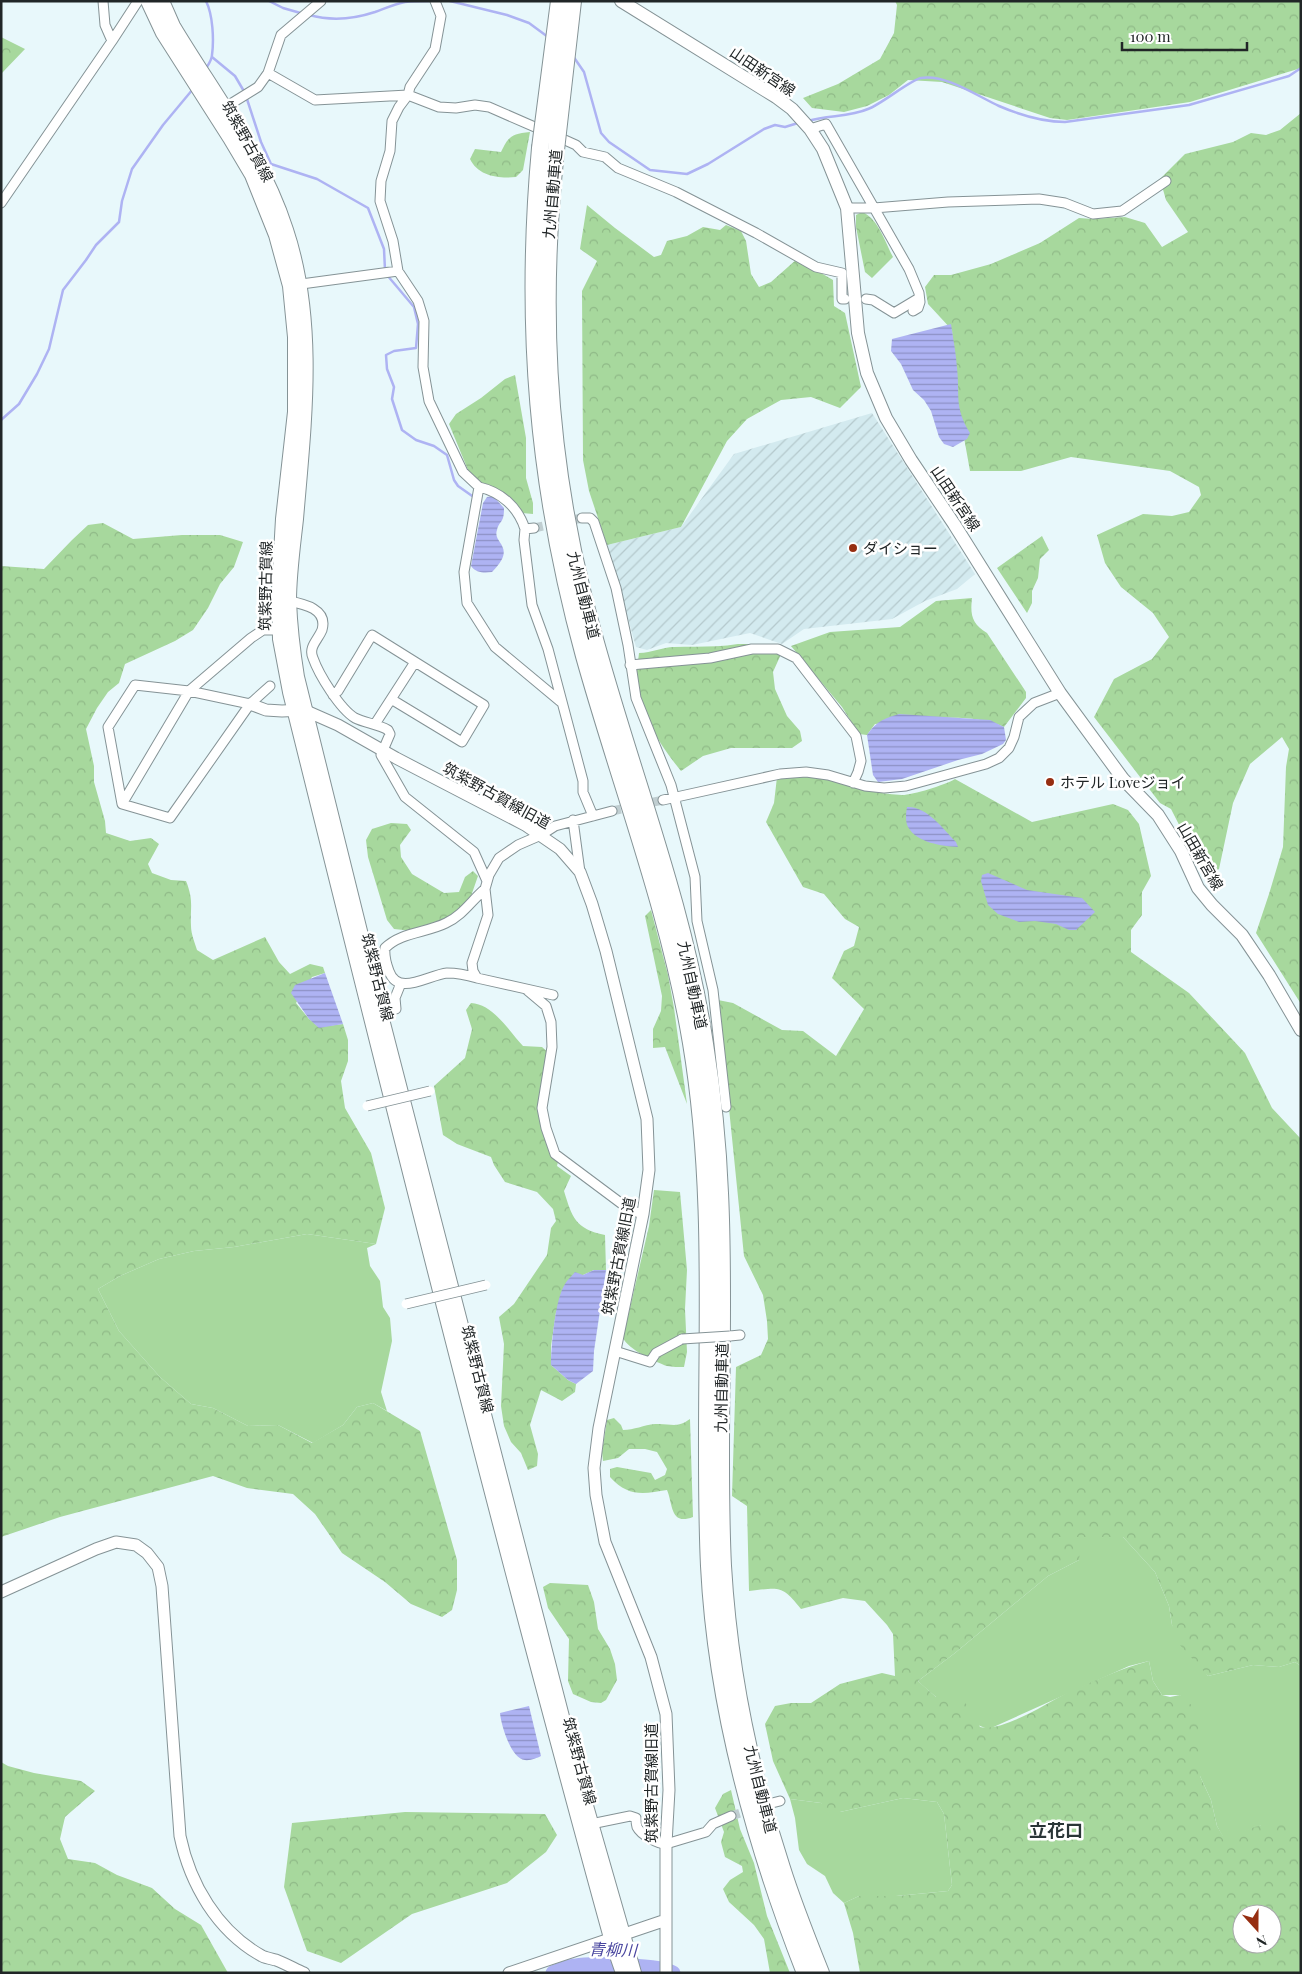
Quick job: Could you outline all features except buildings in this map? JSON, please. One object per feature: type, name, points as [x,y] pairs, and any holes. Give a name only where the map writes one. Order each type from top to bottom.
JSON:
[{"type":"highway","name":"九州自動車道","points":[[559,1],[548,149],[550,212],[547,273],[548,346],[558,470],[568,530],[582,593],[599,656],[670,886],[688,955],[702,1026],[715,1115],[721,1194],[720,1468],[723,1567],[730,1632],[738,1691],[766,1814],[781,1867],[821,1973]]},
{"type":"highway","name":"九州自動車道","points":[[573,1],[548,149],[534,216],[533,343],[545,473],[555,535],[568,594],[661,910],[677,971],[691,1045],[706,1186],[708,1266],[705,1458],[709,1570],[714,1621],[721,1674],[738,1767],[765,1865],[806,1973]]},
{"type":"main road","name":"筑紫野古賀線","points":[[148,1],[163,32],[204,87],[252,175],[294,285],[295,412],[281,545],[279,589],[283,656],[383,1022],[591,1824],[617,1936]]},
{"type":"main road","name":"筑紫野古賀線","points":[[162,1],[195,74]]},
{"type":"main road","name":"山田新宮線","points":[[621,1],[776,97],[792,109],[810,129],[822,149],[847,208],[858,333],[867,374],[882,409],[911,460],[954,524],[1060,693],[1123,779],[1158,815],[1181,850],[1198,888],[1242,935],[1269,975],[1301,1030]]},
{"type":"main road","name":"筑紫野古賀線","points":[[204,87],[224,108],[262,170],[287,231],[294,285],[306,343],[306,392],[289,601],[299,710],[371,1017],[539,1671],[627,1967]]},
{"type":"street","points":[[103,1],[105,25],[112,40]]},
{"type":"street","points":[[1,203],[138,1]]},
{"type":"street","points":[[224,108],[258,87],[268,73],[281,35],[294,23],[312,11],[321,1]]},
{"type":"street","points":[[436,4],[441,16],[435,49],[410,87],[408,95],[392,121],[390,151],[380,189],[380,201],[393,241],[398,272],[418,301],[424,321],[423,367],[429,401],[463,472],[479,487],[491,490],[507,500],[530,528],[524,540],[532,606],[548,649],[583,782],[583,792],[593,816]]},
{"type":"street","points":[[268,73],[315,100],[408,95],[439,107],[489,106],[576,145],[582,152],[606,157],[618,168],[676,192],[756,233],[816,267],[842,272],[842,299],[846,299]]},
{"type":"street","points":[[810,129],[826,124],[909,269],[920,298],[918,308],[913,311]]},
{"type":"street","points":[[847,208],[1039,199],[1065,203],[1093,214],[1122,212],[1166,180]]},
{"type":"street","points":[[294,285],[398,272]]},
{"type":"street","points":[[866,299],[873,300],[894,313],[920,298]]},
{"type":"street","points":[[479,487],[464,572],[467,603],[495,648],[562,702]]},
{"type":"street","points":[[582,518],[590,518],[594,522],[616,588],[628,644],[636,698],[671,785],[687,844],[695,877],[697,921],[713,990],[726,1107]]},
{"type":"street","points":[[289,601],[305,604],[319,612],[322,620],[322,630],[312,648],[312,657],[333,696],[354,718],[388,730],[390,734],[382,754],[405,798],[474,852],[486,885],[488,916],[472,963],[472,970],[477,978]]},
{"type":"street","points":[[122,804],[189,691],[257,634],[263,630],[280,630]]},
{"type":"street","points":[[333,696],[338,691],[372,635],[484,705],[462,742],[391,699]]},
{"type":"street","points":[[630,665],[710,658],[752,649],[778,649],[796,658],[856,736],[861,761],[852,783]]},
{"type":"street","points":[[375,724],[415,662]]},
{"type":"street","points":[[122,804],[108,728],[135,684],[189,691],[250,704],[266,710],[299,710]]},
{"type":"street","points":[[122,804],[170,818],[250,704],[270,686]]},
{"type":"street","points":[[662,800],[780,774],[806,772],[852,783],[884,788],[906,786],[986,764],[1000,758],[1009,748],[1014,737],[1018,717],[1034,703],[1060,693]]},
{"type":"street","name":"筑紫野古賀線旧道","points":[[299,710],[338,724],[382,750],[541,835],[560,849],[580,872],[606,951],[647,1119],[649,1170],[599,1428],[594,1468],[596,1495],[605,1542],[651,1657],[666,1714],[669,1790],[666,1844],[666,1968]]},
{"type":"street","points":[[553,995],[464,974],[446,974],[404,985],[391,976],[384,958],[385,948],[398,939],[448,923],[463,913],[486,885],[499,858],[518,845],[541,835],[555,826],[612,811]]},
{"type":"street","points":[[574,820],[580,872]]},
{"type":"street","points":[[396,1009],[396,998],[401,983]]},
{"type":"street","points":[[527,990],[546,1006],[551,1022],[552,1047],[542,1108],[554,1154],[630,1210],[642,1214]]},
{"type":"street","points":[[367,1106],[430,1091]]},
{"type":"street","points":[[406,1304],[486,1285]]},
{"type":"street","points":[[615,1351],[650,1362],[656,1353],[682,1339],[740,1335]]},
{"type":"street","points":[[1,1592],[96,1549],[116,1542],[136,1545],[158,1567],[162,1586],[180,1836],[185,1860],[195,1884],[208,1906],[225,1926],[262,1956],[304,1973]]},
{"type":"street","points":[[591,1824],[630,1816],[636,1818],[637,1827],[641,1831],[660,1844],[666,1844],[706,1832],[713,1824],[731,1816]]},
{"type":"street","points":[[509,1973],[666,1920]]},
{"type":"shaded area","points":[[872,413],[975,574],[957,589],[925,601],[892,619],[804,629],[782,644],[750,633],[692,645],[666,643],[647,650],[636,647],[607,545],[681,527],[734,454]]},
{"type":"green space","points":[[895,1],[1301,1],[1301,68],[1190,102],[1067,120],[1050,118],[942,82],[908,80],[889,95],[867,106],[844,112],[812,108],[803,98],[838,84],[880,59],[894,33],[897,5]]},
{"type":"green space","points":[[1,37],[25,49],[1,74]]},
{"type":"green space","points":[[1301,113],[1301,1004],[1256,933],[1283,847],[1286,767],[1289,749],[1282,737],[1250,764],[1233,803],[1219,869],[1210,874],[1197,860],[1171,809],[1160,803],[1094,717],[1114,679],[1152,659],[1169,637],[1153,613],[1121,587],[1105,563],[1097,535],[1143,514],[1172,516],[1189,512],[1201,495],[1199,487],[1170,471],[1071,457],[1021,471],[970,471],[963,432],[947,391],[954,364],[952,330],[928,304],[925,287],[934,275],[951,275],[991,264],[1040,243],[1079,218],[1125,217],[1145,223],[1162,247],[1188,232],[1166,200],[1160,179],[1185,154],[1233,142],[1251,133],[1266,135],[1280,130]]},
{"type":"green space","points":[[530,132],[523,170],[516,177],[496,177],[484,173],[470,159],[475,149],[501,152],[511,137]]},
{"type":"green space","points":[[587,205],[654,257],[661,255],[667,241],[687,236],[703,227],[720,230],[726,225],[741,231],[746,241],[751,274],[759,287],[771,282],[797,259],[833,280],[834,306],[845,313],[861,387],[840,408],[811,397],[781,400],[747,419],[727,441],[681,527],[607,545],[589,491],[583,460],[582,291],[597,261],[580,249]]},
{"type":"green space","points":[[862,212],[868,215],[877,225],[893,257],[872,278],[865,272],[856,227],[856,215]]},
{"type":"green space","points":[[515,375],[526,438],[526,478],[533,503],[533,514],[522,513],[477,483],[468,470],[449,424],[456,414],[481,398],[505,379]]},
{"type":"green space","points":[[103,523],[133,539],[182,535],[220,535],[243,542],[234,567],[220,584],[208,608],[193,630],[175,641],[125,664],[119,683],[108,692],[97,708],[86,729],[94,766],[94,782],[105,821],[106,833],[130,841],[151,838],[159,844],[148,864],[152,873],[171,880],[186,881],[191,899],[192,932],[197,950],[213,960],[265,937],[279,962],[290,974],[310,964],[323,967],[325,973],[312,977],[296,1003],[309,1019],[319,1027],[343,1024],[348,1040],[348,1061],[341,1081],[345,1108],[371,1153],[385,1208],[376,1244],[307,1234],[234,1247],[194,1251],[159,1259],[120,1276],[98,1289],[119,1331],[160,1377],[191,1404],[213,1408],[248,1426],[278,1425],[312,1443],[343,1425],[357,1407],[373,1403],[420,1431],[457,1560],[457,1590],[452,1610],[442,1617],[411,1604],[385,1582],[342,1553],[315,1514],[293,1494],[247,1488],[213,1476],[60,1517],[1,1537],[1,566],[44,569],[88,525]]},
{"type":"green space","points":[[1042,536],[1049,550],[1040,559],[1038,578],[1032,591],[1032,603],[1027,613],[997,568]]},
{"type":"green space","points":[[972,598],[971,609],[975,622],[987,633],[1026,692],[1026,698],[1004,727],[973,719],[940,718],[875,724],[867,735],[859,734],[842,707],[791,646],[830,632],[900,627],[936,601]]},
{"type":"green space","points":[[768,644],[782,652],[773,672],[775,689],[787,716],[800,731],[802,741],[792,748],[731,748],[703,756],[681,771],[654,732],[639,699],[635,680],[639,653],[670,647]]},
{"type":"green space","points":[[821,776],[871,791],[902,795],[929,789],[955,779],[1032,822],[1113,804],[1128,810],[1139,824],[1151,876],[1142,892],[1142,915],[1131,930],[1131,952],[1189,993],[1245,1053],[1272,1108],[1301,1139],[1301,1666],[1295,1662],[1279,1667],[1253,1665],[1208,1676],[1178,1643],[1172,1625],[1169,1606],[1155,1572],[1123,1537],[1056,1537],[1081,1545],[1079,1560],[1048,1576],[918,1681],[936,1697],[953,1697],[964,1702],[980,1727],[990,1727],[1012,1721],[1069,1692],[1118,1671],[1149,1661],[1153,1681],[1162,1695],[1170,1697],[1180,1695],[1197,1710],[1201,1755],[1200,1776],[1211,1800],[1217,1826],[1223,1836],[1275,1822],[1282,1822],[1301,1829],[1301,1973],[860,1973],[853,1933],[844,1903],[859,1896],[896,1896],[948,1891],[952,1885],[944,1814],[937,1802],[903,1798],[840,1812],[828,1812],[821,1803],[790,1799],[773,1761],[765,1724],[775,1706],[791,1703],[811,1703],[840,1684],[882,1673],[895,1676],[893,1634],[865,1601],[843,1598],[801,1609],[789,1595],[779,1590],[749,1591],[747,1506],[732,1496],[736,1367],[761,1355],[768,1339],[763,1295],[744,1256],[718,1000],[733,1003],[782,1030],[803,1031],[836,1056],[864,1009],[832,978],[844,951],[854,946],[859,927],[845,919],[824,894],[803,887],[766,822],[774,803],[777,777]]},
{"type":"green space","points":[[391,823],[407,824],[411,830],[400,845],[401,857],[412,874],[444,893],[459,892],[465,877],[473,871],[478,876],[470,899],[457,911],[433,927],[413,931],[394,929],[387,920],[368,857],[366,840],[372,829]]},
{"type":"green space","points":[[651,910],[668,975],[687,1104],[665,1047],[653,1048],[653,1029],[661,1011],[662,996],[645,916]]},
{"type":"green space","points":[[471,1003],[486,1008],[493,1013],[523,1046],[542,1047],[551,1055],[546,1105],[541,1128],[549,1142],[560,1154],[557,1166],[571,1176],[564,1191],[573,1215],[587,1229],[605,1235],[606,1270],[594,1270],[583,1275],[556,1312],[551,1346],[551,1365],[568,1380],[576,1384],[575,1392],[562,1401],[541,1390],[530,1425],[538,1454],[537,1466],[528,1470],[521,1453],[511,1442],[504,1426],[501,1406],[504,1344],[499,1317],[514,1304],[547,1255],[551,1228],[556,1221],[553,1209],[537,1192],[505,1182],[491,1157],[457,1144],[443,1135],[434,1086],[465,1058],[472,1029],[466,1010]]},
{"type":"green space","points":[[654,1190],[680,1192],[687,1270],[685,1309],[687,1352],[684,1367],[667,1366],[642,1355],[623,1338],[649,1226]]},
{"type":"green space","points":[[307,1234],[376,1244],[367,1248],[370,1266],[380,1281],[383,1307],[390,1318],[392,1341],[381,1392],[387,1411],[373,1403],[357,1407],[343,1425],[313,1443],[278,1425],[248,1426],[213,1408],[191,1404],[160,1377],[119,1331],[98,1289],[120,1276],[159,1259],[194,1251],[234,1247]]},
{"type":"green space","points":[[614,1418],[623,1430],[655,1424],[677,1425],[690,1419],[693,1517],[680,1519],[676,1516],[667,1490],[643,1493],[630,1491],[623,1488],[610,1477],[610,1469],[617,1467],[651,1473],[655,1480],[665,1475],[667,1469],[657,1452],[645,1449],[629,1449],[618,1458],[603,1461],[602,1452],[607,1420]]},
{"type":"green space","points":[[1053,1537],[1123,1537],[1155,1572],[1169,1606],[1172,1625],[1208,1676],[1253,1665],[1279,1667],[1295,1662],[1301,1666],[1301,1831],[1262,1825],[1223,1837],[1217,1826],[1211,1800],[1200,1776],[1199,1741],[1180,1695],[1162,1695],[1153,1681],[1149,1661],[1129,1666],[989,1729],[961,1716],[918,1681],[1048,1576],[1079,1560]]},
{"type":"green space","points":[[550,1583],[588,1585],[594,1602],[598,1629],[610,1649],[615,1664],[617,1680],[606,1700],[601,1703],[591,1702],[573,1694],[568,1681],[569,1639],[548,1608],[543,1587]]},
{"type":"green space","points":[[1,1762],[8,1766],[34,1773],[81,1781],[95,1791],[65,1817],[60,1839],[68,1859],[95,1863],[117,1875],[152,1888],[175,1909],[201,1925],[228,1973],[1,1973]]},
{"type":"green space","points":[[731,1790],[740,1829],[754,1863],[767,1916],[790,1973],[770,1973],[764,1939],[754,1925],[729,1902],[723,1889],[730,1880],[743,1872],[742,1866],[725,1857],[721,1842],[724,1832],[715,1808],[723,1794]]},
{"type":"green space","points":[[903,1798],[937,1802],[944,1814],[952,1885],[948,1891],[896,1896],[859,1896],[844,1903],[833,1893],[825,1876],[807,1864],[799,1850],[795,1818],[790,1799],[821,1803],[840,1812]]},
{"type":"green space","points":[[405,1812],[545,1814],[557,1835],[546,1852],[507,1883],[412,1914],[341,1963],[307,1951],[284,1887],[292,1823]]},
{"type":"water","points":[[951,324],[957,362],[960,408],[970,433],[967,439],[953,447],[944,444],[939,437],[931,411],[924,400],[913,390],[901,364],[891,351],[892,339]]},
{"type":"water","points":[[493,496],[504,508],[503,519],[496,535],[504,551],[499,563],[492,572],[480,572],[471,566],[483,503],[487,497]]},
{"type":"water","points":[[899,714],[990,720],[1004,727],[1006,740],[1003,744],[982,754],[902,779],[878,782],[873,775],[867,735],[881,721]]},
{"type":"water","points":[[907,807],[921,810],[928,814],[956,842],[958,847],[930,843],[917,837],[907,825]]},
{"type":"water","points":[[988,873],[1027,890],[1082,898],[1095,912],[1076,930],[1069,930],[1056,924],[1035,921],[1019,922],[998,914],[988,905],[981,881],[982,875]]},
{"type":"water","points":[[325,973],[343,1024],[319,1028],[309,1019],[291,993],[295,985]]},
{"type":"water","points":[[594,1270],[606,1270],[594,1351],[593,1371],[576,1384],[568,1380],[551,1365],[554,1323],[559,1300],[567,1281],[575,1272],[583,1275]]},
{"type":"water","points":[[529,1706],[541,1756],[527,1760],[520,1758],[511,1748],[502,1725],[500,1713]]},
{"type":"waterway","points":[[205,70],[211,59],[213,42],[212,20],[206,1]]},
{"type":"waterway","points":[[269,1],[283,8],[304,14]]},
{"type":"waterway","points":[[309,15],[334,19],[351,18],[405,2],[429,1]]},
{"type":"waterway","points":[[450,1],[507,15],[529,23],[548,37]]},
{"type":"waterway","points":[[573,56],[584,72],[601,133],[609,142],[650,170],[687,174],[708,164],[764,129],[775,125],[785,127],[798,123]]},
{"type":"waterway","points":[[212,57],[235,76],[245,93],[261,142],[271,164],[317,179],[368,208],[384,249],[385,270]]},
{"type":"waterway","points":[[808,121],[861,112],[921,78],[941,79],[951,82],[999,106],[1023,115],[1048,121],[1065,122],[1189,105],[1289,76],[1301,68]]},
{"type":"waterway","points":[[1,420],[19,404],[49,349],[63,290],[96,245],[119,222],[122,201],[132,169],[163,125],[193,89]]},
{"type":"waterway","points":[[387,275],[414,307],[418,324],[416,348],[394,351],[386,355],[387,369],[394,387],[392,399],[402,430],[416,440],[434,446],[447,455],[454,480],[458,486],[475,498]]},
{"type":"waterway","name":"青柳川","points":[[553,1973],[572,1966],[583,1965],[641,1966],[673,1973]]},
{"type":"tunnel","points":[[534,528],[582,518]]},
{"type":"tunnel","points":[[612,811],[663,800]]},
{"type":"tunnel","points":[[731,1816],[753,1809]]},
{"type":"place","name":"ダイショー","points":[[853,548]]},
{"type":"place","name":"ホテル Loveジョイ","points":[[1050,782]]},
{"type":"district","name":"立花口","points":[[1056,1830]]}]
